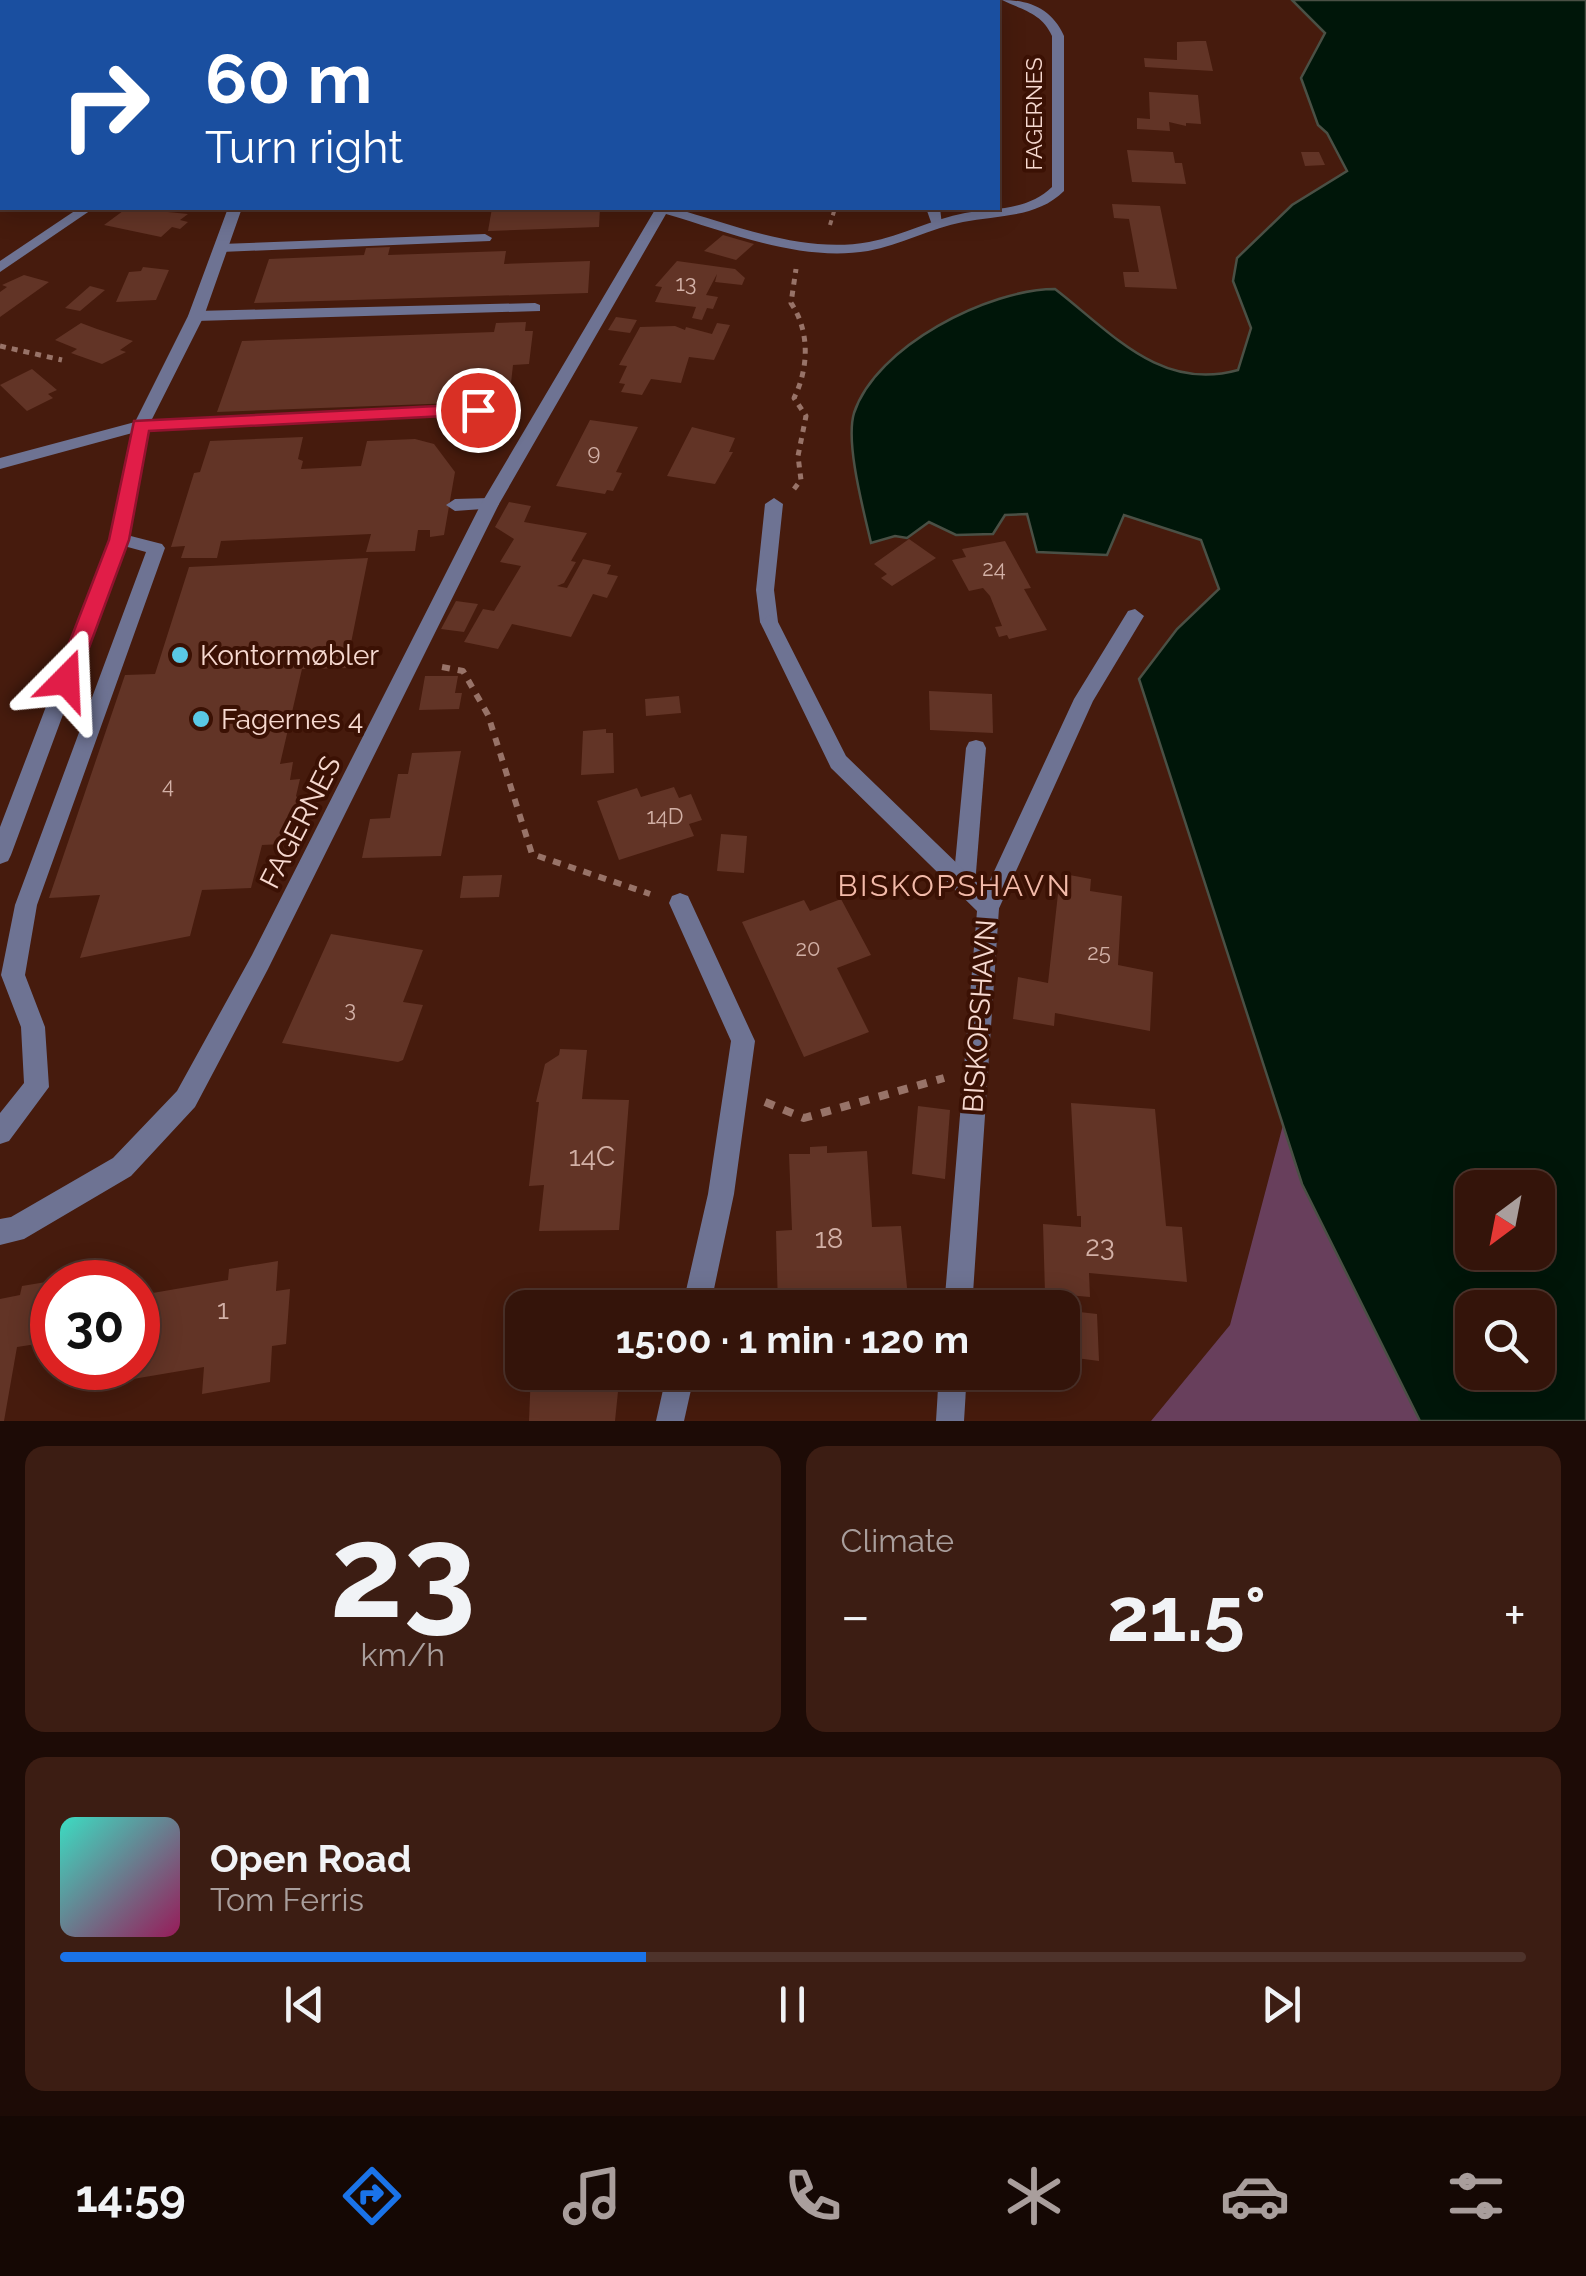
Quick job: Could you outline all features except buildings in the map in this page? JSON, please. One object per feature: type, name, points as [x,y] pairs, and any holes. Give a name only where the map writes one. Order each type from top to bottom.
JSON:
[{"type":"street","name":"FAGERNES","points":[[1000,207],[1038,203],[1052,198],[1059,188],[1058,36],[1046,16],[1008,0]]},
{"type":"street","points":[[0,268],[84,210]]},
{"type":"street","points":[[0,855],[119,540],[141,425],[196,316],[234,210]]},
{"type":"street","name":"FAGERNES","points":[[0,1232],[15,1230],[122,1167],[186,1099],[260,962],[490,504],[662,210]]},
{"type":"street","name":"FAGERNES","points":[[670,210],[802,246],[834,250],[871,246],[935,215],[978,210]]},
{"type":"street","points":[[221,248],[485,238]]},
{"type":"street","points":[[196,316],[534,308]]},
{"type":"street","points":[[0,464],[141,425],[478,410]]},
{"type":"street","points":[[455,504],[490,504]]},
{"type":"street","name":"BISKOPSHAVN","points":[[774,504],[765,590],[769,622],[838,762],[988,908],[959,1290]]},
{"type":"street","points":[[0,1132],[38,1087],[33,1027],[13,974],[26,905],[156,548],[119,540]]},
{"type":"street","points":[[988,908],[1084,699],[1135,616]]},
{"type":"street","points":[[964,885],[976,748]]},
{"type":"street","points":[[680,903],[743,1041],[721,1194],[700,1290]]},
{"type":"street","points":[[670,1421],[677,1390]]},
{"type":"street","points":[[950,1421],[952,1390]]},
{"type":"path","points":[[774,504],[782,501],[801,480],[798,456],[806,416],[794,398],[804,377],[804,322],[790,304],[802,246]]},
{"type":"path","points":[[0,346],[62,360]]},
{"type":"path","points":[[463,671],[488,715],[532,854],[680,903]]},
{"type":"path","points":[[736,1091],[804,1118],[976,1068]]},
{"type":"shaded area","points":[[1292,0],[1586,0],[1586,1421],[1420,1421],[1302,1184],[1139,679],[1177,629],[1219,589],[1201,540],[1124,515],[1107,555],[1037,552],[1027,514],[1005,515],[993,534],[956,535],[929,522],[907,538],[895,536],[871,543],[856,478],[852,426],[866,388],[910,344],[938,326],[999,299],[1055,289],[1117,339],[1161,365],[1184,373],[1210,375],[1238,370],[1251,328],[1233,281],[1237,258],[1292,205],[1347,171],[1327,133],[1318,125],[1301,78],[1325,33]]},
{"type":"shaded area","points":[[1283,1125],[1302,1184],[1420,1421],[1151,1421],[1230,1325]]},
{"type":"place","name":"Kontormøbler","points":[[180,655]]},
{"type":"place","name":"Fagernes 4","points":[[201,719]]},
{"type":"district","name":"BISKOPSHAVN","points":[[955,886]]},
{"type":"route","points":[[66,680],[119,540],[141,425],[478,410]]}]
